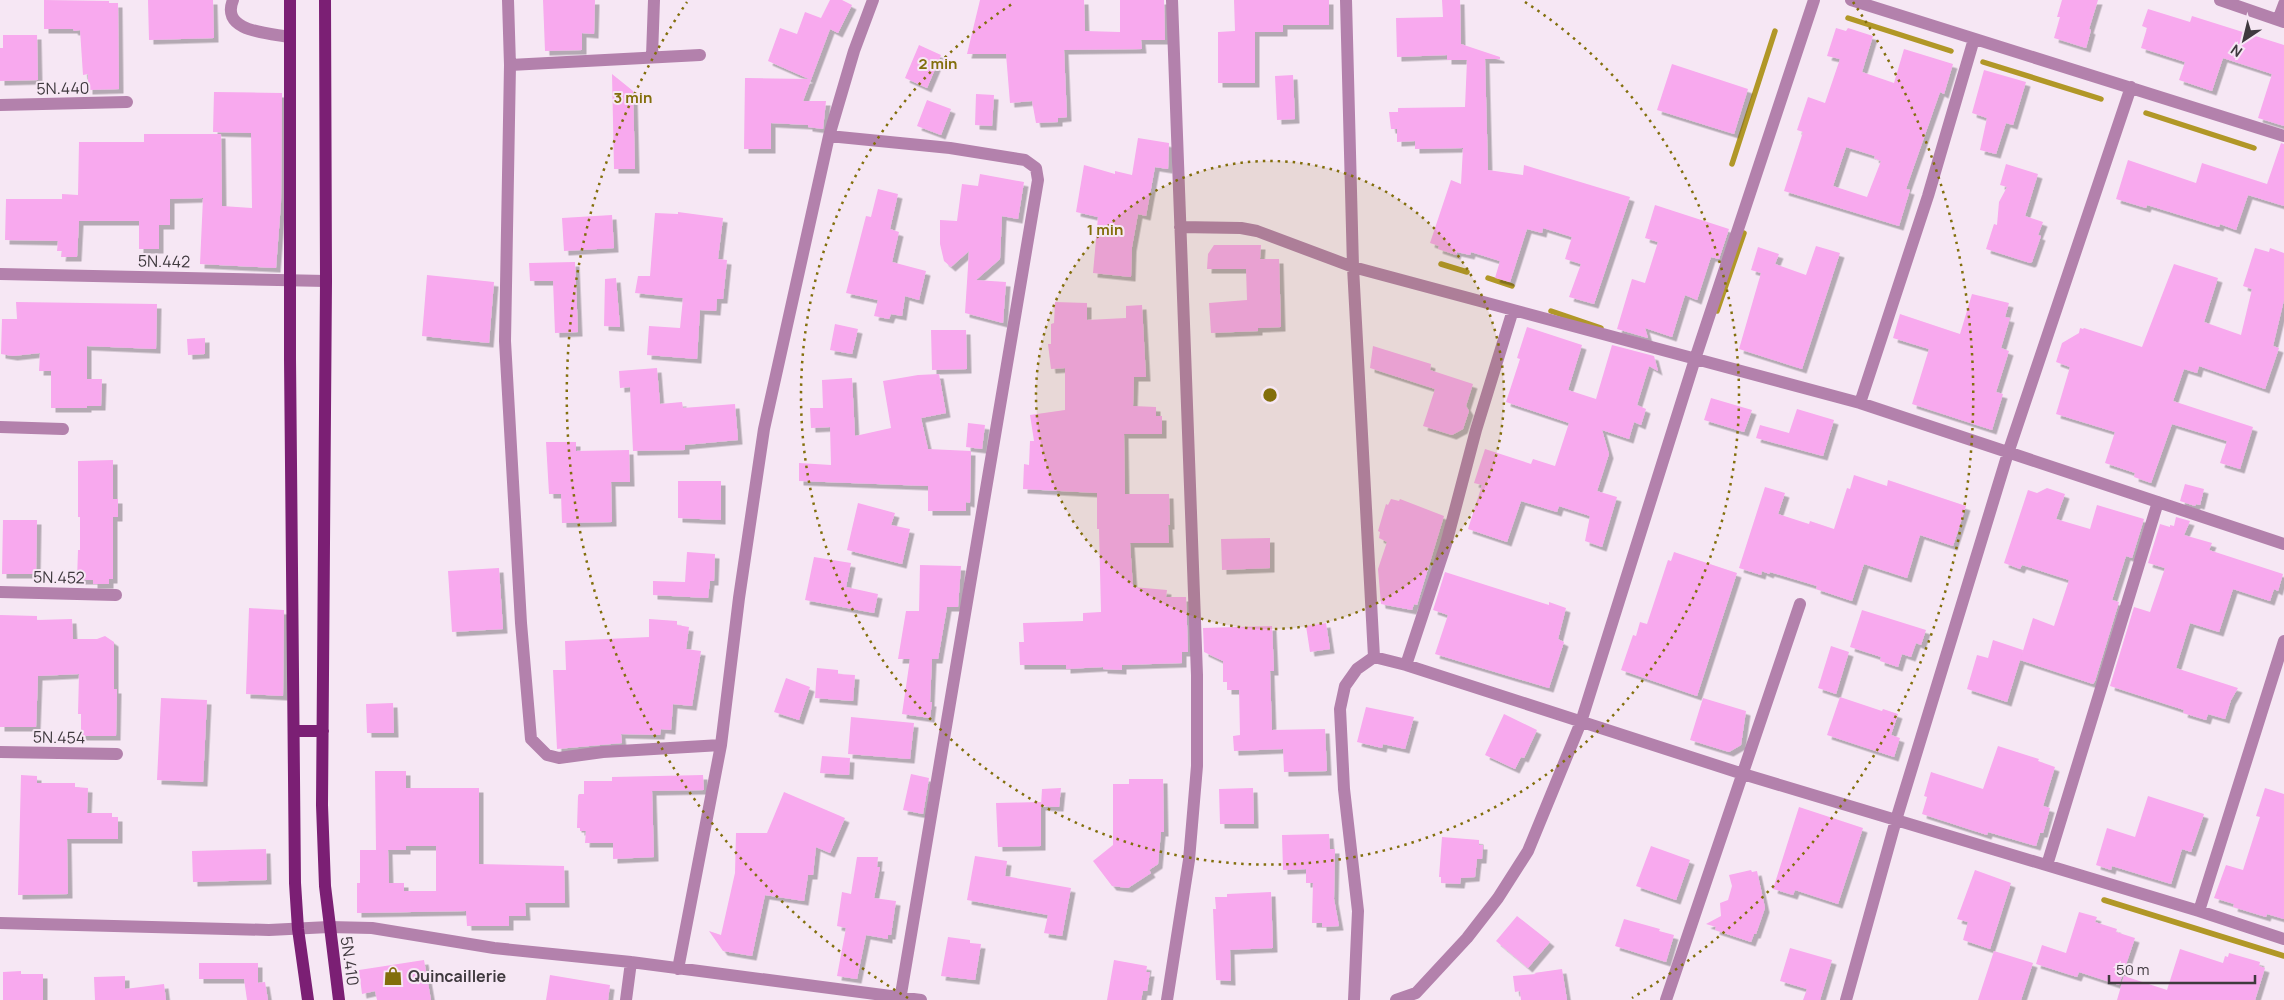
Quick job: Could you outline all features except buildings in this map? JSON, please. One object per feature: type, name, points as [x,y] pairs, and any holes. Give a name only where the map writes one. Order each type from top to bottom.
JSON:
[{"type":"main road","points":[[290,0],[295,883],[298,929],[308,1000]]},
{"type":"main road","name":"5N.410","points":[[325,0],[326,281],[322,804],[325,886],[339,1000]]},
{"type":"main road","points":[[294,731],[323,732]]},
{"type":"street","points":[[233,0],[230,7],[234,22],[243,28],[290,37]]},
{"type":"street","points":[[508,0],[510,65],[505,341],[521,624],[531,738],[547,755],[559,758],[603,752],[722,745]]},
{"type":"street","points":[[652,56],[654,0]]},
{"type":"street","points":[[678,969],[722,745],[739,598],[764,429],[829,136],[854,51],[873,0]]},
{"type":"street","points":[[1167,1000],[1189,860],[1197,766],[1197,675],[1172,0]]},
{"type":"street","points":[[1346,0],[1353,267],[1374,657]]},
{"type":"street","points":[[1396,1000],[1417,997],[1498,898],[1528,851],[1581,722],[1695,360],[1814,0]]},
{"type":"street","points":[[1851,0],[2284,136]]},
{"type":"street","points":[[2220,0],[2281,21],[2284,4]]},
{"type":"street","points":[[1860,403],[1928,196],[1974,38]]},
{"type":"street","points":[[510,65],[652,56],[700,55]]},
{"type":"street","points":[[1846,1000],[1896,820],[2008,452],[2131,87]]},
{"type":"street","name":"5N.440","points":[[0,105],[128,102]]},
{"type":"street","points":[[829,136],[950,148],[1025,160],[1036,168],[1038,180],[900,998]]},
{"type":"street","points":[[1180,227],[1257,230],[1353,267],[1860,403],[2284,544]]},
{"type":"street","name":"5N.442","points":[[0,274],[326,281]]},
{"type":"street","points":[[1406,665],[1446,544],[1476,430],[1513,310]]},
{"type":"street","points":[[0,427],[62,429]]},
{"type":"street","points":[[2047,865],[2158,502]]},
{"type":"street","name":"5N.452","points":[[0,592],[116,595]]},
{"type":"street","points":[[1666,1000],[1800,604]]},
{"type":"street","points":[[2199,911],[2284,640]]},
{"type":"street","points":[[1354,1000],[1358,911],[1344,789],[1340,709],[1345,686],[1357,669],[1374,657],[1406,665],[1742,774],[2199,911],[2284,939]]},
{"type":"street","name":"5N.454","points":[[0,752],[117,754]]},
{"type":"street","points":[[0,923],[298,929],[329,927],[372,928],[494,948],[631,962],[921,1000]]},
{"type":"street","points":[[626,1000],[631,962]]},
{"type":"waterway","points":[[1848,18],[1951,51]]},
{"type":"waterway","points":[[1732,164],[1775,31]]},
{"type":"waterway","points":[[1983,62],[2101,99]]},
{"type":"waterway","points":[[2146,113],[2254,148]]},
{"type":"waterway","points":[[1717,311],[1744,233]]},
{"type":"waterway","points":[[1441,264],[1467,272]]},
{"type":"waterway","points":[[1488,278],[1512,286]]},
{"type":"waterway","points":[[1551,311],[1601,328]]},
{"type":"waterway","points":[[2104,900],[2284,956]]},
{"type":"place","name":"Quincaillerie","points":[[393,976]]}]
